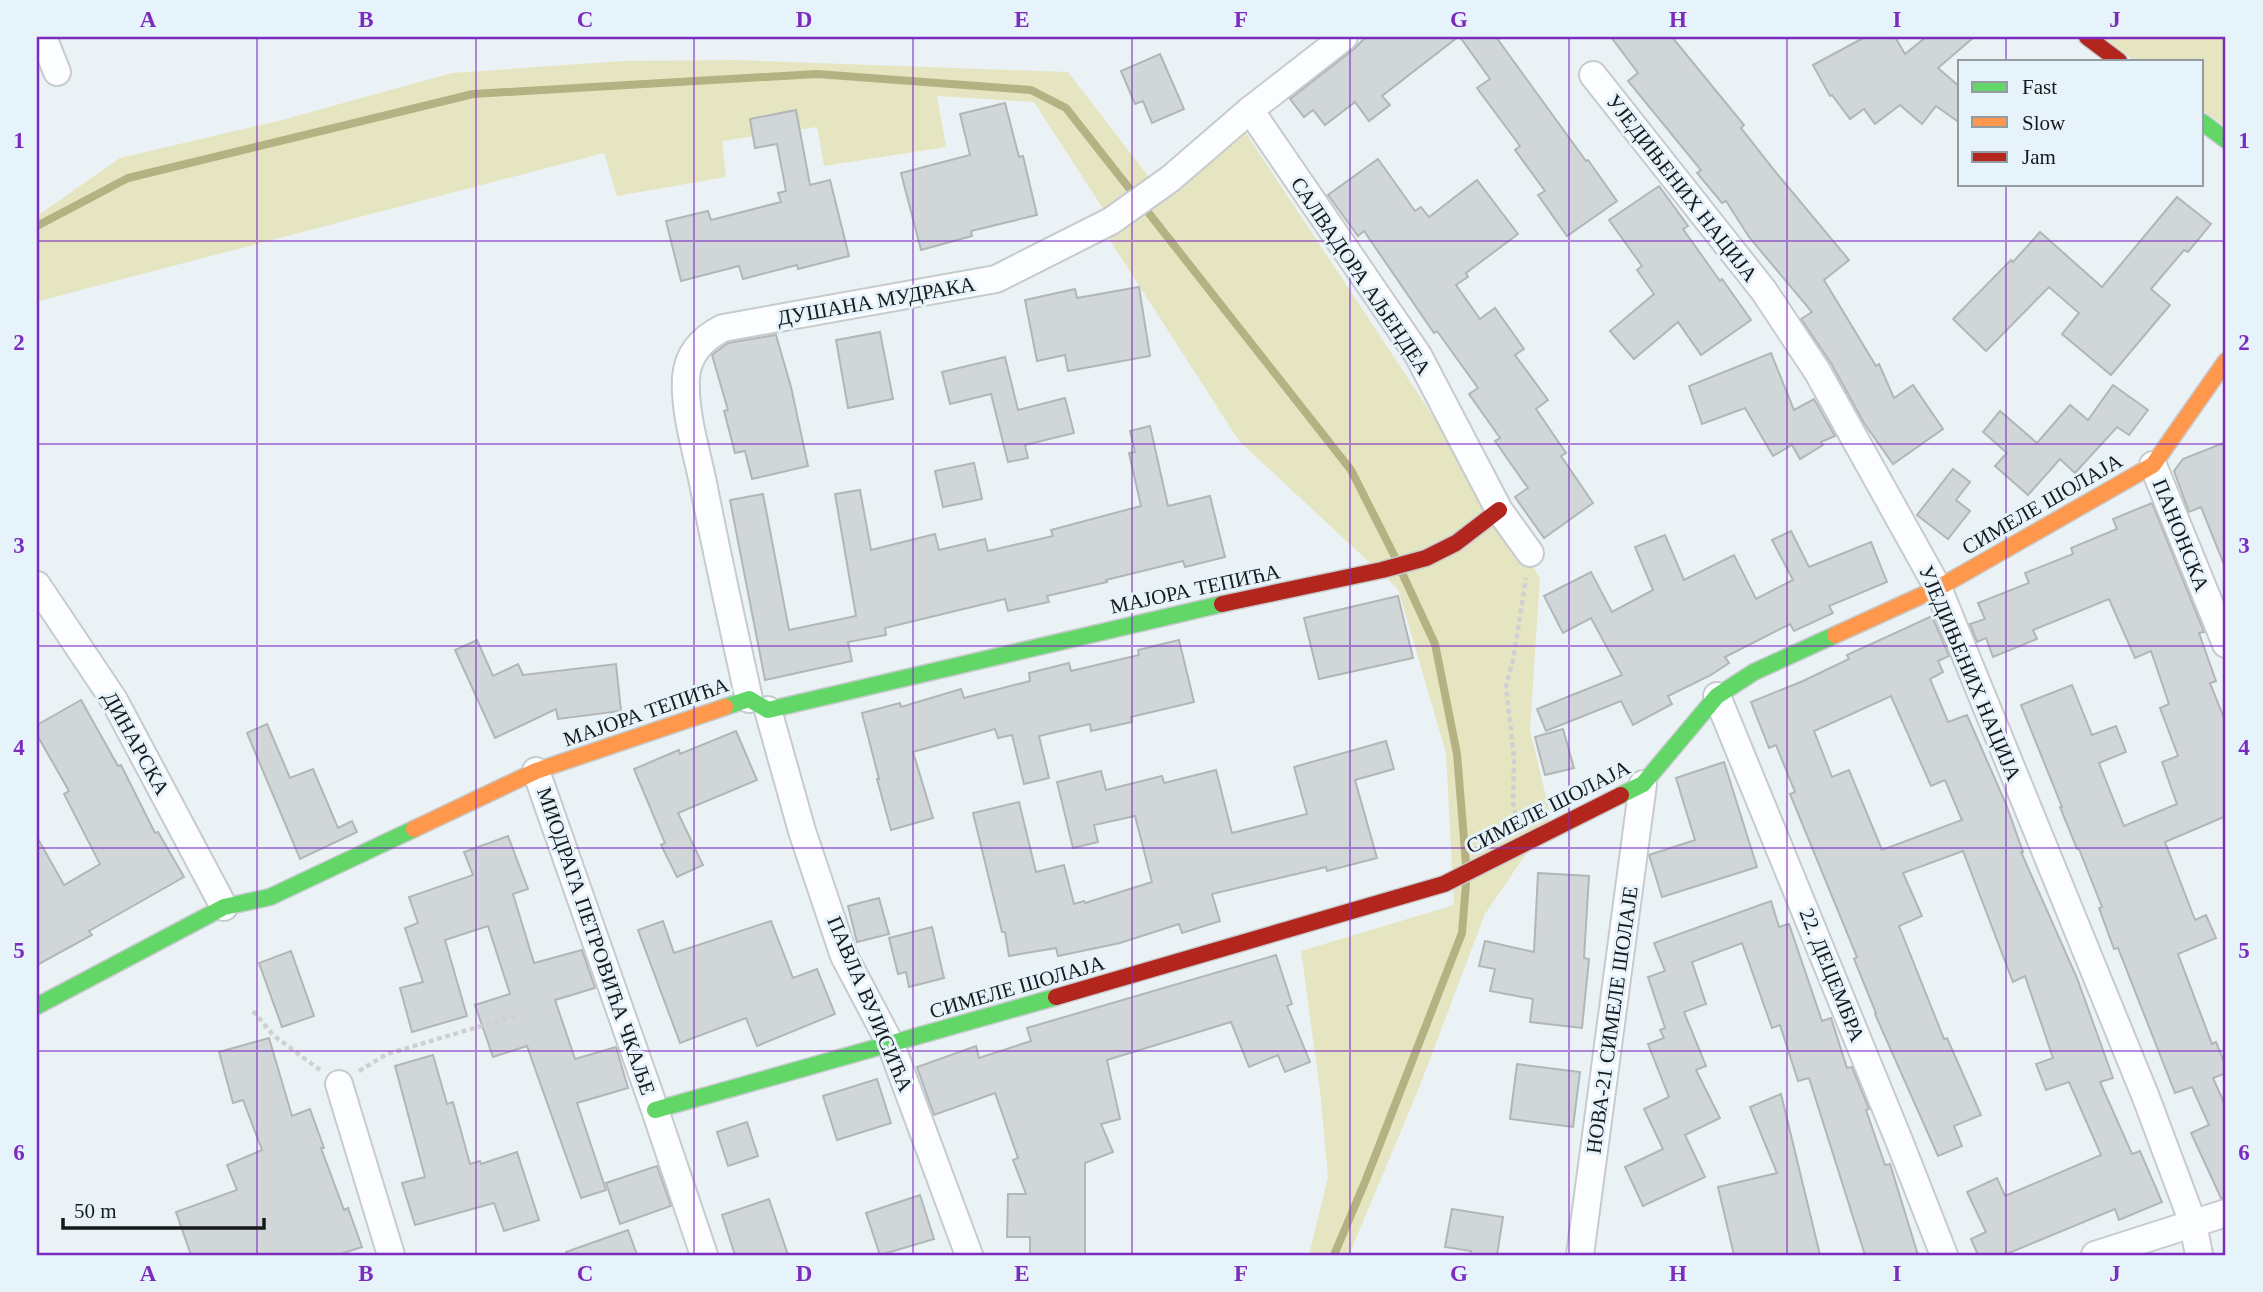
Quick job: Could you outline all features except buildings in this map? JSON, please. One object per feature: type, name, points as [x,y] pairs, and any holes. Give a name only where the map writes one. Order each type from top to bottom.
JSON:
[{"type":"street","points":[[43,37],[57,72]]},
{"type":"street","name":"ДУШАНА МУДРАКА","points":[[759,705],[723,581],[687,406],[686,375],[693,352],[709,335],[723,328],[996,279],[1079,239],[1111,221],[1170,179],[1250,110],[1344,37]]},
{"type":"street","points":[[2087,37],[2118,60]]},
{"type":"street","name":"УЈЕДИЊЕНИХ НАЦИЈА","points":[[1593,75],[1764,291],[1816,371],[1938,588],[2145,1094],[2193,1223],[2199,1255]]},
{"type":"street","name":"САЛВАДОРА АЉЕНДЕА","points":[[1250,110],[1418,355],[1499,510],[1530,553]]},
{"type":"street","points":[[2204,124],[2226,140]]},
{"type":"street","name":"СИМЕЛЕ ШОЛАЈА","points":[[891,1045],[1444,884],[1643,784],[1717,696],[1755,672],[1938,588],[2152,465],[2226,361]]},
{"type":"street","name":"ПАНОНСКА","points":[[2152,465],[2226,644]]},
{"type":"street","name":"МАЈОРА ТЕПИЋА","points":[[37,1006],[224,907],[270,898],[536,771],[759,705],[1382,570],[1441,552],[1499,510]]},
{"type":"street","name":"ДИНАРСКА","points":[[37,585],[114,700],[224,907]]},
{"type":"street","name":"22. ДЕЦЕМБРА","points":[[1717,696],[1944,1255]]},
{"type":"street","name":"ПАВЛА ВУЈИСИЋА","points":[[759,705],[844,956],[891,1045],[969,1255]]},
{"type":"street","name":"МИОДРАГА ПЕТРОВИЋА ЧКАЉЕ","points":[[536,771],[656,1110],[704,1255]]},
{"type":"street","name":"НОВА-21 СИМЕЛЕ ШОЛАЈЕ","points":[[1580,1255],[1643,784]]},
{"type":"street","name":"МИОДРАГА ПЕТРОВИЋА ЧКАЉЕ","points":[[656,1110],[891,1045]]},
{"type":"street","points":[[339,1084],[384,1253]]},
{"type":"street","points":[[2095,1255],[2226,1213]]},
{"type":"path","points":[[1530,553],[1513,660],[1506,686],[1514,758],[1513,803],[1517,821],[1549,832]]},
{"type":"path","points":[[253,1011],[273,1035],[339,1084],[387,1054],[515,1016]]},
{"type":"green space","points":[[2101,37],[2226,37],[2226,127],[2204,111],[2204,60],[2134,60]]},
{"type":"green space","points":[[737,60],[1068,72],[1155,185],[1238,121],[1540,578],[1530,730],[1551,817],[1485,914],[1419,1088],[1349,1255],[1309,1255],[1328,1177],[1320,1090],[1301,951],[1454,905],[1446,753],[1398,589],[1239,441],[1102,228],[1111,221],[1034,102],[937,96],[946,147],[824,166],[817,127],[722,141],[726,177],[617,196],[604,153],[37,303],[37,216],[120,158],[282,120],[452,73],[623,61]]},
{"type":"waterway","points":[[37,226],[128,178],[473,94],[817,74],[1031,90],[1066,108],[1351,470],[1395,557]]},
{"type":"waterway","points":[[1403,575],[1435,644],[1457,754],[1466,864]]},
{"type":"waterway","points":[[1334,1255],[1462,933],[1466,884]]},
{"type":"traffic: fast","points":[[2204,124],[2226,140]]},
{"type":"traffic: fast","points":[[725,707],[749,699],[768,710],[1222,604]]},
{"type":"traffic: fast","points":[[1621,795],[1643,784],[1717,696],[1754,672],[1835,635]]},
{"type":"traffic: fast","points":[[37,1006],[224,907],[270,897],[414,829]]},
{"type":"traffic: fast","points":[[655,1110],[1056,997]]},
{"type":"traffic: slow","points":[[1835,635],[1938,588],[2153,465],[2226,361]]},
{"type":"traffic: slow","points":[[414,829],[536,771],[725,707]]},
{"type":"traffic: jam","points":[[2087,37],[2118,60]]},
{"type":"traffic: jam","points":[[1222,604],[1426,558],[1456,543],[1499,510]]},
{"type":"traffic: jam","points":[[1056,997],[1444,884],[1621,795]]}]
